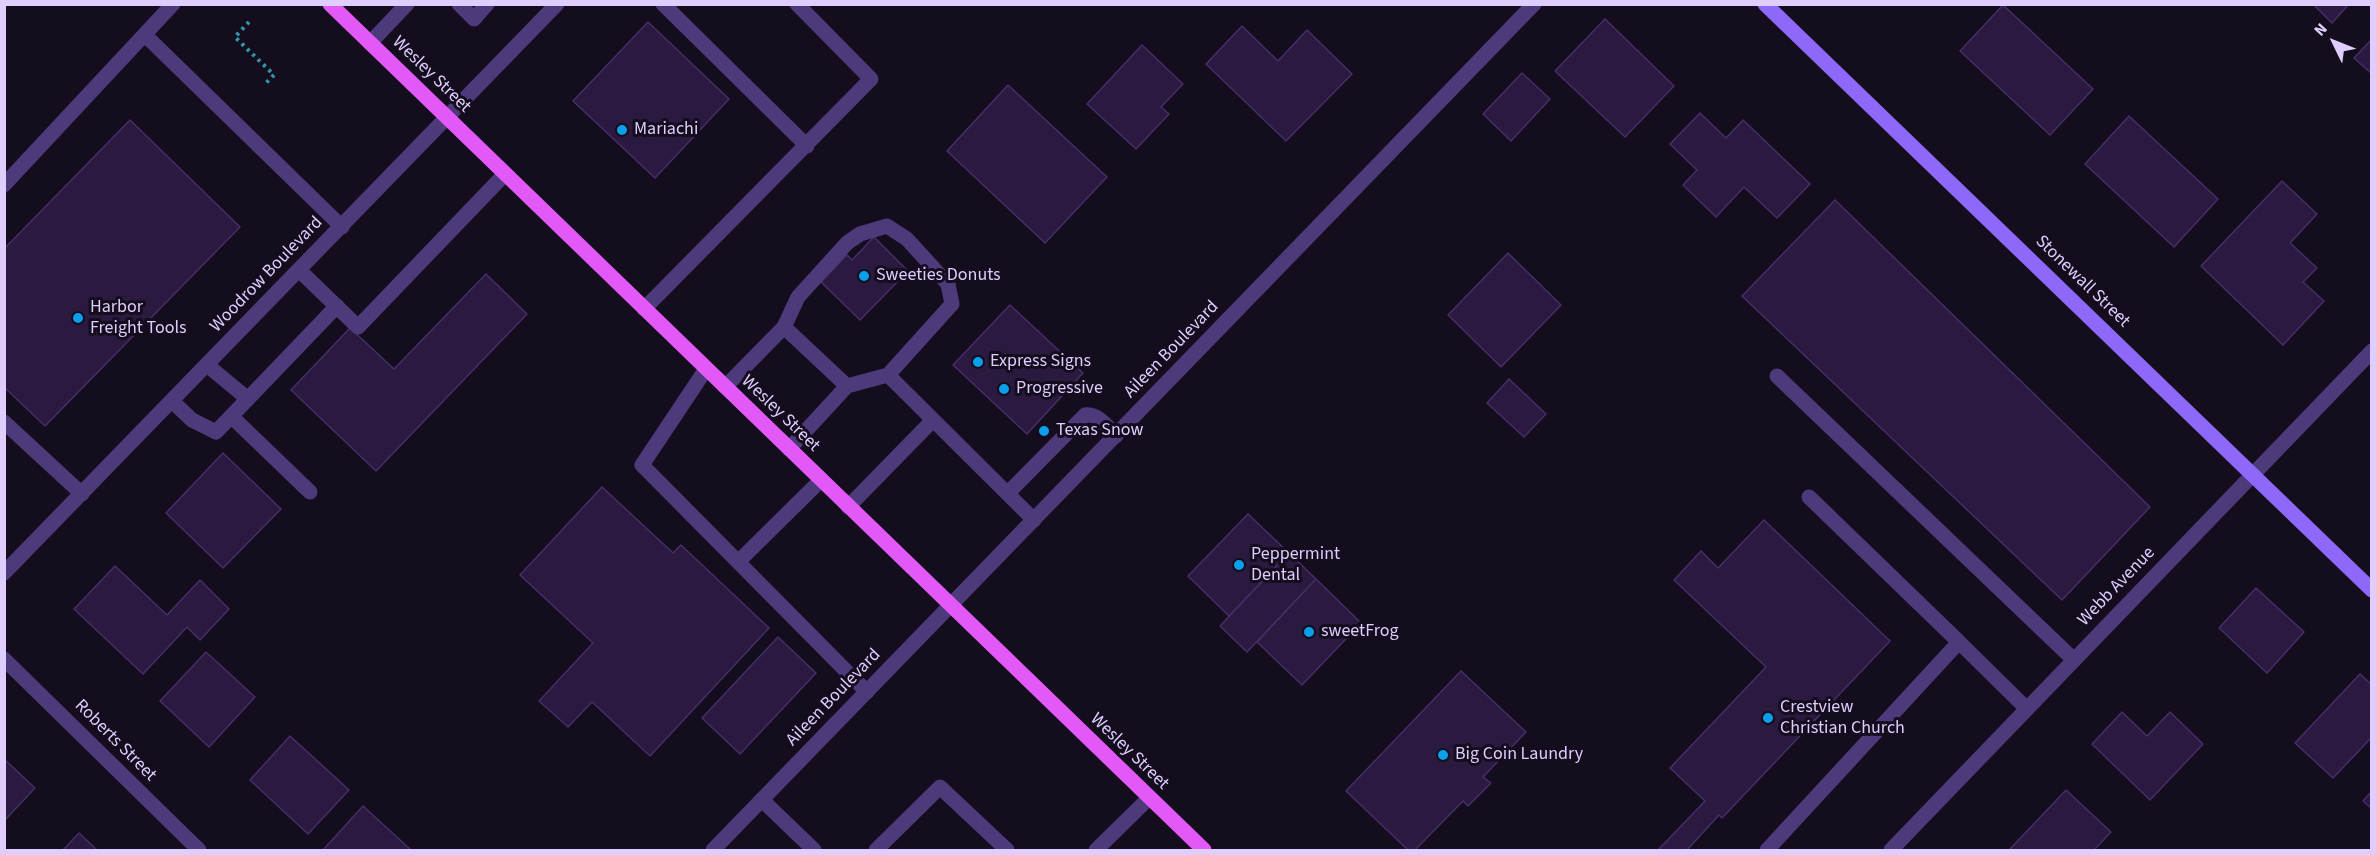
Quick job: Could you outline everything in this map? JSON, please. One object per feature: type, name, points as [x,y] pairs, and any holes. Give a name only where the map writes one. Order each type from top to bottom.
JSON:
[{"type":"main road","name":"Wesley Street","points":[[330,4],[1204,850]]},
{"type":"street","points":[[4,185],[173,4]]},
{"type":"street","points":[[370,43],[407,4]]},
{"type":"street","points":[[459,4],[474,19],[487,4]]},
{"type":"street","name":"Woodrow Boulevard","points":[[4,573],[557,4]]},
{"type":"street","points":[[663,4],[807,146]]},
{"type":"street","points":[[644,309],[871,79],[797,4]]},
{"type":"street","name":"Aileen Boulevard","points":[[713,850],[1534,4]]},
{"type":"street","name":"Stonewall Street","points":[[1765,4],[2372,590]]},
{"type":"street","points":[[145,35],[342,226]]},
{"type":"street","points":[[299,270],[358,327],[505,174]]},
{"type":"street","points":[[725,387],[784,327],[798,297],[847,243],[860,234],[887,226],[907,239],[948,284],[952,304],[888,375],[847,386],[789,449]]},
{"type":"street","points":[[172,401],[192,420],[216,432],[337,306]]},
{"type":"street","points":[[784,327],[847,386]]},
{"type":"street","name":"Webb Avenue","points":[[1891,850],[2372,351]]},
{"type":"street","points":[[207,365],[248,399]]},
{"type":"street","points":[[706,369],[642,465],[867,692]]},
{"type":"street","points":[[888,375],[1035,520]]},
{"type":"street","points":[[1777,376],[2074,660]]},
{"type":"street","points":[[1008,493],[1085,415],[1091,414],[1101,420],[1116,435]]},
{"type":"street","points":[[231,416],[310,492]]},
{"type":"street","points":[[848,507],[933,420]]},
{"type":"street","points":[[4,422],[82,494]]},
{"type":"street","points":[[739,561],[821,480]]},
{"type":"street","points":[[1809,497],[2027,709]]},
{"type":"street","points":[[1767,850],[1959,642]]},
{"type":"street","name":"Roberts Street","points":[[4,659],[199,850]]},
{"type":"street","points":[[876,850],[940,787],[1007,850]]},
{"type":"street","points":[[1096,850],[1149,798]]},
{"type":"street","points":[[762,800],[814,850]]},
{"type":"path","points":[[249,22],[235,37],[274,75],[266,83]]},
{"type":"building","points":[[2313,4],[2349,4],[2332,23]]},
{"type":"building","points":[[2003,5],[2093,89],[2050,135],[1960,51]]},
{"type":"building","points":[[1605,19],[1674,86],[1625,137],[1555,71]]},
{"type":"building","points":[[648,22],[729,99],[655,178],[573,101]]},
{"type":"building","points":[[1242,26],[1278,61],[1307,30],[1352,74],[1286,141],[1206,64]]},
{"type":"building","points":[[2372,39],[2372,74],[2354,58]]},
{"type":"building","points":[[1142,45],[1183,84],[1161,107],[1169,114],[1136,149],[1087,104]]},
{"type":"building","points":[[1522,73],[1550,99],[1511,141],[1483,114]]},
{"type":"building","points":[[1008,85],[1107,177],[1045,243],[947,151]]},
{"type":"building","points":[[1700,113],[1726,138],[1743,120],[1810,184],[1777,218],[1744,187],[1716,217],[1683,185],[1697,170],[1670,144]]},
{"type":"building","points":[[2129,116],[2218,199],[2174,247],[2085,164]]},
{"type":"building","name":"Harbor Freight Tools","points":[[130,120],[240,227],[45,426],[4,387],[4,249]]},
{"type":"building","points":[[2282,181],[2317,214],[2290,243],[2317,268],[2303,282],[2324,301],[2283,345],[2201,266]]},
{"type":"building","points":[[1835,200],[2150,507],[2062,600],[1742,296]]},
{"type":"building","name":"Sweeties Donuts","points":[[874,237],[908,271],[860,320],[821,282],[847,255],[852,260]]},
{"type":"building","points":[[1508,253],[1561,305],[1501,367],[1448,315]]},
{"type":"building","points":[[486,274],[527,314],[376,471],[291,390],[350,328],[394,369]]},
{"type":"building","points":[[1010,305],[1083,373],[1027,434],[953,365]]},
{"type":"building","points":[[1509,379],[1546,414],[1524,437],[1487,403]]},
{"type":"building","points":[[223,453],[281,509],[223,568],[166,513]]},
{"type":"building","points":[[602,487],[673,553],[681,545],[769,628],[650,756],[592,702],[568,727],[539,701],[593,643],[520,575]]},
{"type":"building","name":"Peppermint Dental","points":[[1248,514],[1289,553],[1229,616],[1188,576]]},
{"type":"building","name":"Crestview Christian Church","points":[[1764,520],[1890,641],[1722,818],[1719,815],[1687,850],[1658,850],[1705,801],[1670,768],[1766,667],[1674,580],[1701,551],[1718,568]]},
{"type":"building","points":[[1289,553],[1316,579],[1247,652],[1220,626]]},
{"type":"building","points":[[115,566],[167,615],[200,580],[229,609],[200,640],[187,627],[143,674],[74,609]]},
{"type":"building","name":"sweetFrog","points":[[1316,579],[1361,623],[1302,685],[1257,642]]},
{"type":"building","points":[[2256,588],[2304,632],[2267,673],[2219,628]]},
{"type":"building","points":[[778,637],[816,673],[740,754],[702,718]]},
{"type":"building","points":[[206,652],[255,697],[209,747],[160,701]]},
{"type":"building","name":"Big Coin Laundry","points":[[1461,671],[1526,732],[1483,777],[1491,783],[1468,806],[1463,801],[1415,850],[1408,850],[1346,791]]},
{"type":"building","points":[[2360,674],[2372,685],[2372,737],[2333,778],[2295,743]]},
{"type":"building","points":[[2122,712],[2147,736],[2170,712],[2203,744],[2150,800],[2092,744]]},
{"type":"building","points":[[290,736],[349,790],[308,834],[250,780]]},
{"type":"building","points":[[4,759],[35,788],[4,821]]},
{"type":"building","points":[[2066,790],[2111,832],[2094,850],[2009,850]]},
{"type":"building","points":[[2372,791],[2372,809],[2363,801]]},
{"type":"building","points":[[363,806],[411,850],[323,850]]},
{"type":"building","points":[[79,833],[97,850],[63,850]]},
{"type":"place","name":"Mariachi","points":[[622,130]]},
{"type":"place","name":"Sweeties Donuts","points":[[864,276]]},
{"type":"place","name":"Harbor Freight Tools","points":[[78,318]]},
{"type":"place","name":"Express Signs","points":[[978,362]]},
{"type":"place","name":"Progressive","points":[[1004,389]]},
{"type":"place","name":"Texas Snow","points":[[1044,431]]},
{"type":"place","name":"Peppermint Dental","points":[[1239,565]]},
{"type":"place","name":"sweetFrog","points":[[1309,632]]},
{"type":"place","name":"Crestview Christian Church","points":[[1768,718]]},
{"type":"place","name":"Big Coin Laundry","points":[[1443,755]]}]
